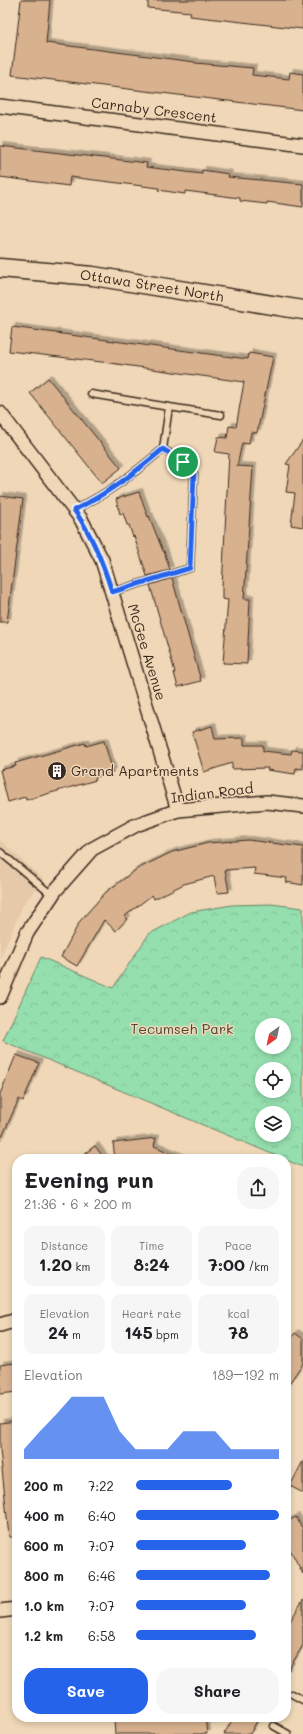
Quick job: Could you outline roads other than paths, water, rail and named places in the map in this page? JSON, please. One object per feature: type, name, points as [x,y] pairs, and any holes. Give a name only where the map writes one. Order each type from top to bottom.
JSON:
[{"type":"main road","name":"Ottawa Street North","points":[[0,268],[93,276],[303,310]]},
{"type":"street","name":"Carnaby Crescent","points":[[0,106],[303,145]]},
{"type":"street","name":"McGee Avenue","points":[[0,413],[81,519],[102,560],[178,810]]},
{"type":"street","name":"Indian Road","points":[[0,997],[27,933],[52,895],[92,849],[136,825],[178,810],[267,802],[303,806]]},
{"type":"street","points":[[0,1325],[12,1321]]},
{"type":"street","points":[[0,1611],[12,1610]]},
{"type":"lane","points":[[91,394],[221,415]]},
{"type":"lane","points":[[74,510],[105,494],[134,474],[163,449],[169,407]]},
{"type":"lane","points":[[112,592],[190,568],[194,474],[183,462],[163,449]]},
{"type":"lane","points":[[0,852],[52,895]]},
{"type":"lane","points":[[292,1694],[303,1700]]},
{"type":"lane","points":[[274,1726],[288,1734]]},
{"type":"place","name":"Grand Apartments","points":[[57,771]]},
{"type":"park label","name":"Tecumseh Park","points":[[182,1029]]}]
